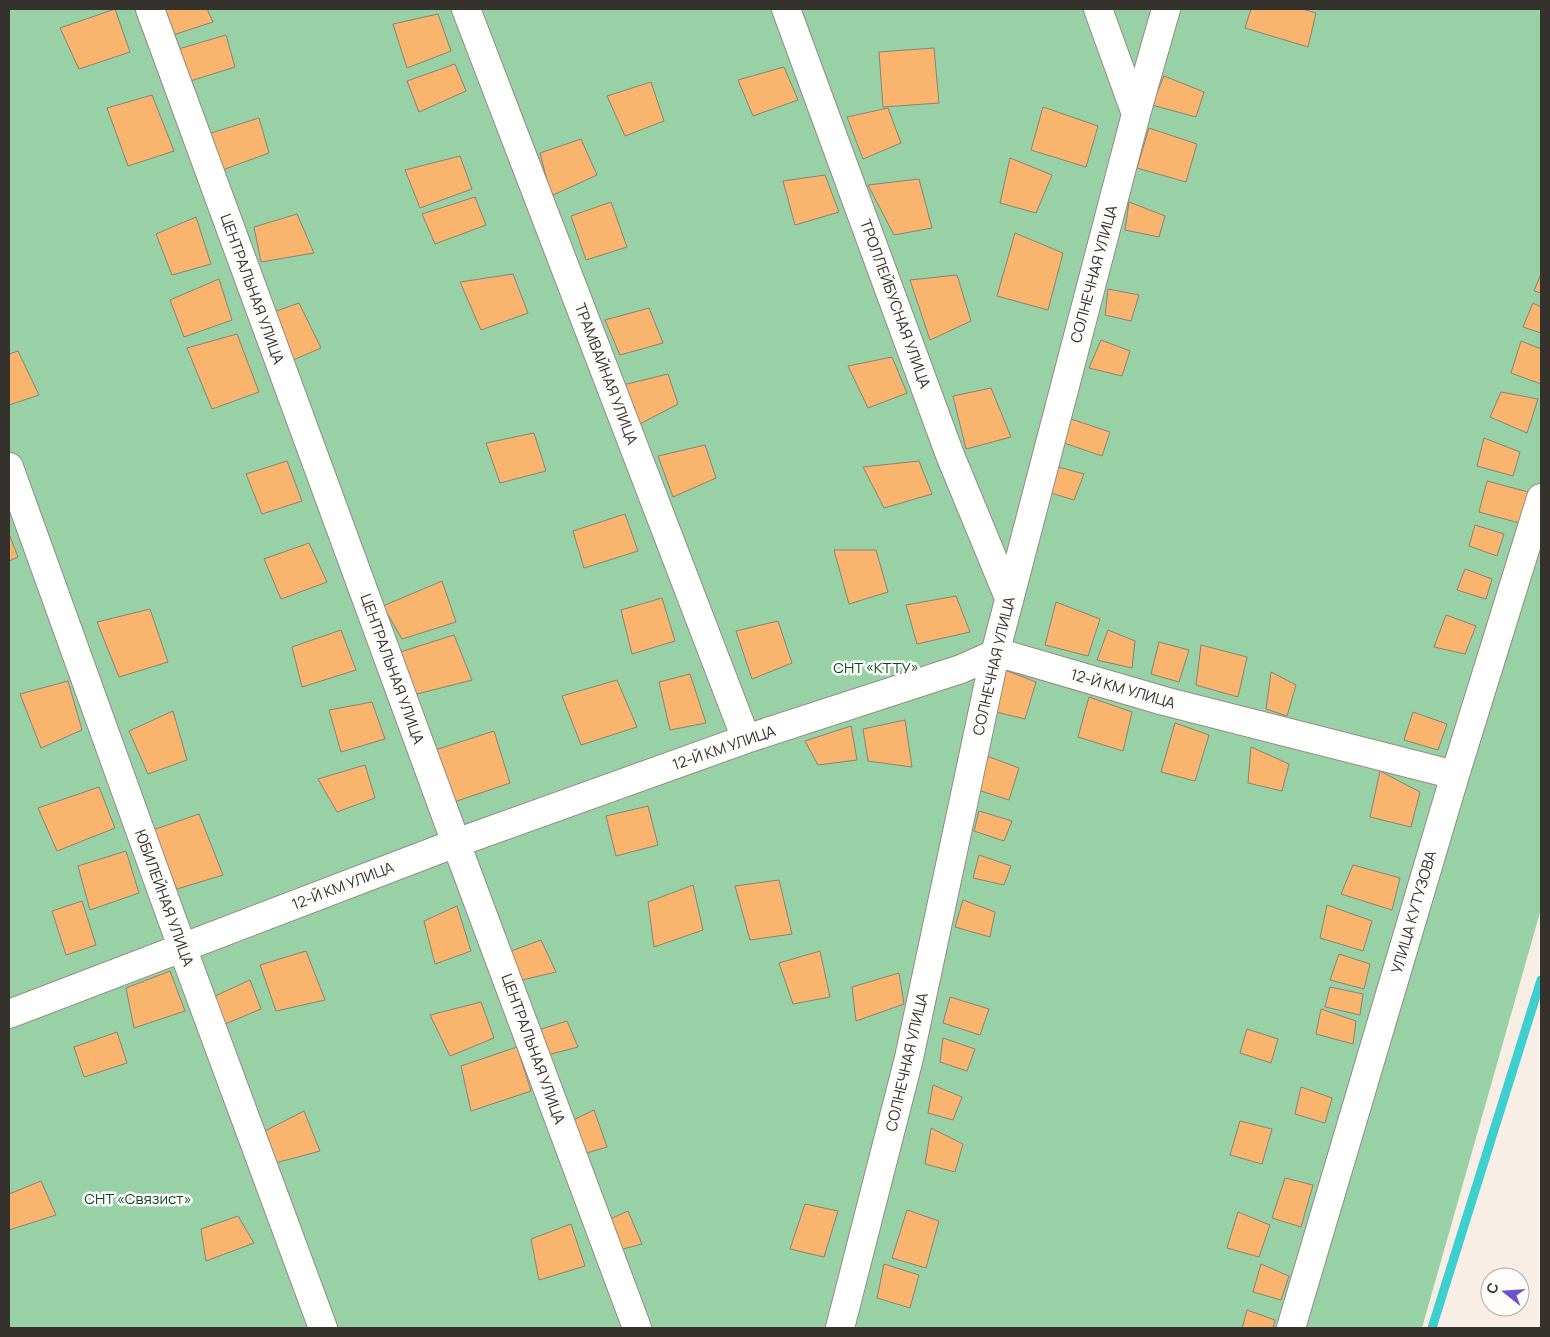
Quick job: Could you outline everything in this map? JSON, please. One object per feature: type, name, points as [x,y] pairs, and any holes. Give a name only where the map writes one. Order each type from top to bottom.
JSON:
[{"type":"street","name":"ЦЕНТРАЛЬНАЯ УЛИЦА","points":[[150,9],[456,843],[637,1328]]},
{"type":"street","name":"ТРАМВАЙНАЯ УЛИЦА","points":[[466,9],[746,739]]},
{"type":"street","name":"ТРОЛЛЕЙБУСНАЯ УЛИЦА","points":[[786,9],[950,456],[1009,598]]},
{"type":"street","points":[[1098,9],[1136,114]]},
{"type":"street","name":"СОЛНЕЧНАЯ УЛИЦА","points":[[840,1328],[909,1058],[995,654],[1136,114],[1166,9]]},
{"type":"street","name":"ЮБИЛЕЙНАЯ УЛИЦА","points":[[9,467],[182,947],[323,1328]]},
{"type":"street","name":"УЛИЦА КУТУЗОВА","points":[[1291,1328],[1455,775],[1541,498]]},
{"type":"street","name":"12-Й КМ УЛИЦА","points":[[9,1014],[456,843],[746,739],[961,669],[995,654],[1010,656],[1164,701],[1455,775]]},
{"type":"green space","name":"СНТ «КТТУ»","points":[[9,9],[1541,9],[1541,909],[1422,1328],[9,1328]]},
{"type":"building","points":[[115,9],[130,52],[79,69],[60,28]]},
{"type":"building","points":[[159,9],[207,9],[213,22],[170,36]]},
{"type":"building","points":[[1251,9],[1302,9],[1316,13],[1308,47],[1245,28]]},
{"type":"building","points":[[438,14],[451,51],[407,68],[393,24]]},
{"type":"building","points":[[226,35],[235,67],[184,83],[175,50]]},
{"type":"building","points":[[934,48],[939,103],[883,107],[879,52]]},
{"type":"building","points":[[455,64],[466,91],[419,112],[407,81]]},
{"type":"building","points":[[784,67],[798,100],[753,116],[738,80]]},
{"type":"building","points":[[1164,76],[1204,92],[1196,117],[1152,105]]},
{"type":"building","points":[[651,82],[664,121],[625,136],[607,96]]},
{"type":"building","points":[[152,95],[174,151],[128,166],[107,108]]},
{"type":"building","points":[[1043,107],[1098,126],[1086,167],[1031,150]]},
{"type":"building","points":[[888,108],[901,143],[863,159],[847,117]]},
{"type":"building","points":[[259,118],[269,153],[217,172],[205,135]]},
{"type":"building","points":[[1149,128],[1197,144],[1186,182],[1137,168]]},
{"type":"building","points":[[581,139],[597,175],[551,196],[540,153]]},
{"type":"building","points":[[460,156],[472,189],[420,208],[405,170]]},
{"type":"building","points":[[1010,158],[1052,175],[1036,213],[1000,203]]},
{"type":"building","points":[[825,175],[839,212],[795,225],[783,181]]},
{"type":"building","points":[[919,179],[932,228],[894,235],[868,185]]},
{"type":"building","points":[[475,197],[486,225],[435,244],[422,214]]},
{"type":"building","points":[[611,202],[627,247],[586,260],[571,216]]},
{"type":"building","points":[[1129,202],[1165,216],[1159,237],[1125,230]]},
{"type":"building","points":[[297,214],[314,253],[261,262],[254,227]]},
{"type":"building","points":[[196,217],[211,264],[172,275],[156,234]]},
{"type":"building","points":[[1015,233],[1063,253],[1048,310],[997,296]]},
{"type":"building","points":[[513,274],[528,313],[481,330],[460,282]]},
{"type":"building","points":[[1541,274],[1541,293],[1534,291]]},
{"type":"building","points":[[957,275],[971,321],[930,340],[910,280]]},
{"type":"building","points":[[219,279],[232,320],[184,337],[170,300]]},
{"type":"building","points":[[1108,289],[1139,295],[1131,321],[1105,315]]},
{"type":"building","points":[[299,303],[321,348],[284,364],[268,314]]},
{"type":"building","points":[[1533,303],[1541,307],[1541,333],[1523,327]]},
{"type":"building","points":[[649,308],[663,343],[620,355],[605,320]]},
{"type":"building","points":[[237,334],[259,392],[212,409],[187,348]]},
{"type":"building","points":[[1101,340],[1130,351],[1122,376],[1089,368]]},
{"type":"building","points":[[1521,341],[1541,349],[1541,384],[1511,373]]},
{"type":"building","points":[[18,351],[39,395],[9,405],[9,354]]},
{"type":"building","points":[[892,357],[907,393],[868,408],[848,366]]},
{"type":"building","points":[[668,374],[678,404],[632,428],[623,385]]},
{"type":"building","points":[[991,388],[1011,437],[966,449],[953,396]]},
{"type":"building","points":[[1501,392],[1538,399],[1527,433],[1490,417]]},
{"type":"building","points":[[1071,419],[1110,432],[1102,456],[1064,443]]},
{"type":"building","points":[[534,433],[546,471],[500,483],[486,443]]},
{"type":"building","points":[[1484,438],[1520,452],[1513,476],[1477,466]]},
{"type":"building","points":[[705,445],[716,478],[673,497],[658,456]]},
{"type":"building","points":[[287,461],[302,501],[262,514],[246,474]]},
{"type":"building","points":[[919,461],[932,494],[884,508],[863,467]]},
{"type":"building","points":[[1058,467],[1084,474],[1074,500],[1051,493]]},
{"type":"building","points":[[1487,481],[1532,493],[1523,524],[1479,512]]},
{"type":"building","points":[[625,514],[638,551],[584,568],[573,531]]},
{"type":"building","points":[[1475,525],[1504,534],[1497,556],[1469,546]]},
{"type":"building","points":[[9,534],[18,557],[9,561]]},
{"type":"building","points":[[309,543],[327,582],[281,599],[264,559]]},
{"type":"building","points":[[834,550],[876,550],[888,592],[849,604]]},
{"type":"building","points":[[1465,569],[1492,579],[1486,599],[1457,590]]},
{"type":"building","points":[[442,581],[456,622],[402,639],[383,606]]},
{"type":"building","points":[[956,596],[970,632],[917,644],[906,605]]},
{"type":"building","points":[[662,598],[675,641],[632,654],[621,610]]},
{"type":"building","points":[[1056,602],[1100,619],[1088,656],[1045,645]]},
{"type":"building","points":[[150,609],[168,662],[119,677],[97,622]]},
{"type":"building","points":[[1446,615],[1476,626],[1465,654],[1434,647]]},
{"type":"building","points":[[778,621],[792,663],[752,679],[736,631]]},
{"type":"building","points":[[341,630],[356,670],[302,687],[292,647]]},
{"type":"building","points":[[1108,630],[1135,641],[1132,668],[1097,660]]},
{"type":"building","points":[[454,635],[472,680],[413,695],[397,653]]},
{"type":"building","points":[[1159,642],[1189,650],[1179,682],[1151,674]]},
{"type":"building","points":[[1201,645],[1247,657],[1238,697],[1196,685]]},
{"type":"building","points":[[1005,670],[1036,682],[1025,719],[996,712]]},
{"type":"building","points":[[1271,672],[1296,685],[1287,716],[1266,709]]},
{"type":"building","points":[[690,674],[706,723],[670,730],[659,682]]},
{"type":"building","points":[[617,680],[637,727],[581,745],[562,696]]},
{"type":"building","points":[[68,681],[82,730],[41,748],[20,694]]},
{"type":"building","points":[[1089,697],[1132,712],[1123,751],[1078,737]]},
{"type":"building","points":[[372,702],[385,739],[341,752],[329,710]]},
{"type":"building","points":[[173,711],[187,760],[148,774],[129,731]]},
{"type":"building","points":[[1413,712],[1447,724],[1438,750],[1404,740]]},
{"type":"building","points":[[905,720],[912,767],[868,761],[863,729]]},
{"type":"building","points":[[1175,723],[1209,735],[1195,781],[1161,772]]},
{"type":"building","points":[[851,726],[857,760],[818,765],[805,741]]},
{"type":"building","points":[[494,731],[510,783],[451,803],[432,751]]},
{"type":"building","points":[[1251,747],[1289,764],[1282,791],[1248,783]]},
{"type":"building","points":[[987,756],[1019,768],[1009,800],[978,790]]},
{"type":"building","points":[[365,765],[375,798],[337,812],[318,779]]},
{"type":"building","points":[[1380,771],[1420,792],[1411,827],[1370,817]]},
{"type":"building","points":[[99,787],[115,828],[57,851],[38,808]]},
{"type":"building","points":[[648,806],[658,845],[616,856],[606,816]]},
{"type":"building","points":[[979,811],[1012,821],[1004,841],[974,831]]},
{"type":"building","points":[[199,814],[223,875],[177,889],[150,831]]},
{"type":"building","points":[[126,851],[139,893],[90,910],[78,866]]},
{"type":"building","points":[[979,855],[1011,866],[1004,885],[973,878]]},
{"type":"building","points":[[1353,865],[1400,878],[1392,910],[1341,894]]},
{"type":"building","points":[[779,880],[792,934],[750,940],[735,886]]},
{"type":"building","points":[[693,885],[703,930],[654,947],[648,902]]},
{"type":"building","points":[[963,900],[995,912],[990,937],[955,927]]},
{"type":"building","points":[[82,901],[96,945],[66,955],[52,911]]},
{"type":"building","points":[[1327,905],[1372,921],[1363,951],[1320,938]]},
{"type":"building","points":[[457,906],[471,951],[435,964],[424,921]]},
{"type":"building","points":[[541,940],[556,972],[522,980],[511,951]]},
{"type":"building","points":[[306,951],[325,1000],[276,1011],[260,965]]},
{"type":"building","points":[[820,951],[830,997],[793,1004],[779,963]]},
{"type":"building","points":[[1339,954],[1370,964],[1364,989],[1330,980]]},
{"type":"building","points":[[170,971],[185,1011],[134,1028],[126,988]]},
{"type":"building","points":[[899,973],[904,1004],[856,1021],[852,987]]},
{"type":"building","points":[[250,980],[261,1009],[218,1027],[204,1001]]},
{"type":"building","points":[[1330,987],[1363,994],[1360,1015],[1325,1007]]},
{"type":"building","points":[[950,997],[989,1009],[980,1035],[943,1023]]},
{"type":"building","points":[[481,1002],[494,1038],[450,1056],[430,1015]]},
{"type":"building","points":[[1321,1009],[1356,1021],[1353,1044],[1316,1034]]},
{"type":"building","points":[[567,1021],[578,1047],[544,1056],[535,1031]]},
{"type":"building","points":[[1247,1029],[1278,1039],[1271,1063],[1240,1053]]},
{"type":"building","points":[[117,1032],[127,1063],[84,1077],[74,1047]]},
{"type":"building","points":[[943,1038],[975,1049],[967,1071],[940,1062]]},
{"type":"building","points":[[517,1047],[531,1091],[471,1111],[461,1066]]},
{"type":"building","points":[[933,1085],[962,1097],[953,1120],[928,1113]]},
{"type":"building","points":[[1301,1087],[1332,1098],[1325,1123],[1295,1114]]},
{"type":"building","points":[[594,1110],[607,1147],[580,1155],[569,1122]]},
{"type":"building","points":[[304,1111],[320,1151],[268,1165],[255,1136]]},
{"type":"building","points":[[1240,1121],[1272,1129],[1262,1164],[1230,1155]]},
{"type":"building","points":[[931,1128],[963,1144],[955,1172],[925,1164]]},
{"type":"building","points":[[1285,1178],[1313,1185],[1301,1227],[1272,1218]]},
{"type":"building","points":[[41,1181],[56,1215],[9,1230],[9,1194]]},
{"type":"building","points":[[805,1204],[838,1211],[824,1257],[790,1249]]},
{"type":"building","points":[[907,1210],[939,1221],[926,1268],[892,1258]]},
{"type":"building","points":[[628,1211],[642,1244],[619,1250],[608,1220]]},
{"type":"building","points":[[1238,1212],[1270,1225],[1259,1257],[1227,1248]]},
{"type":"building","points":[[238,1216],[254,1243],[206,1261],[201,1229]]},
{"type":"building","points":[[571,1224],[585,1266],[539,1280],[531,1239]]},
{"type":"building","points":[[884,1264],[919,1275],[910,1308],[877,1298]]},
{"type":"building","points":[[1261,1264],[1289,1276],[1281,1300],[1253,1292]]},
{"type":"building","points":[[1247,1310],[1275,1320],[1273,1328],[1242,1328]]},
{"type":"waterway","points":[[1432,1328],[1541,980]]},
{"type":"park label","name":"СНТ «Связист»","points":[[138,1199]]}]
